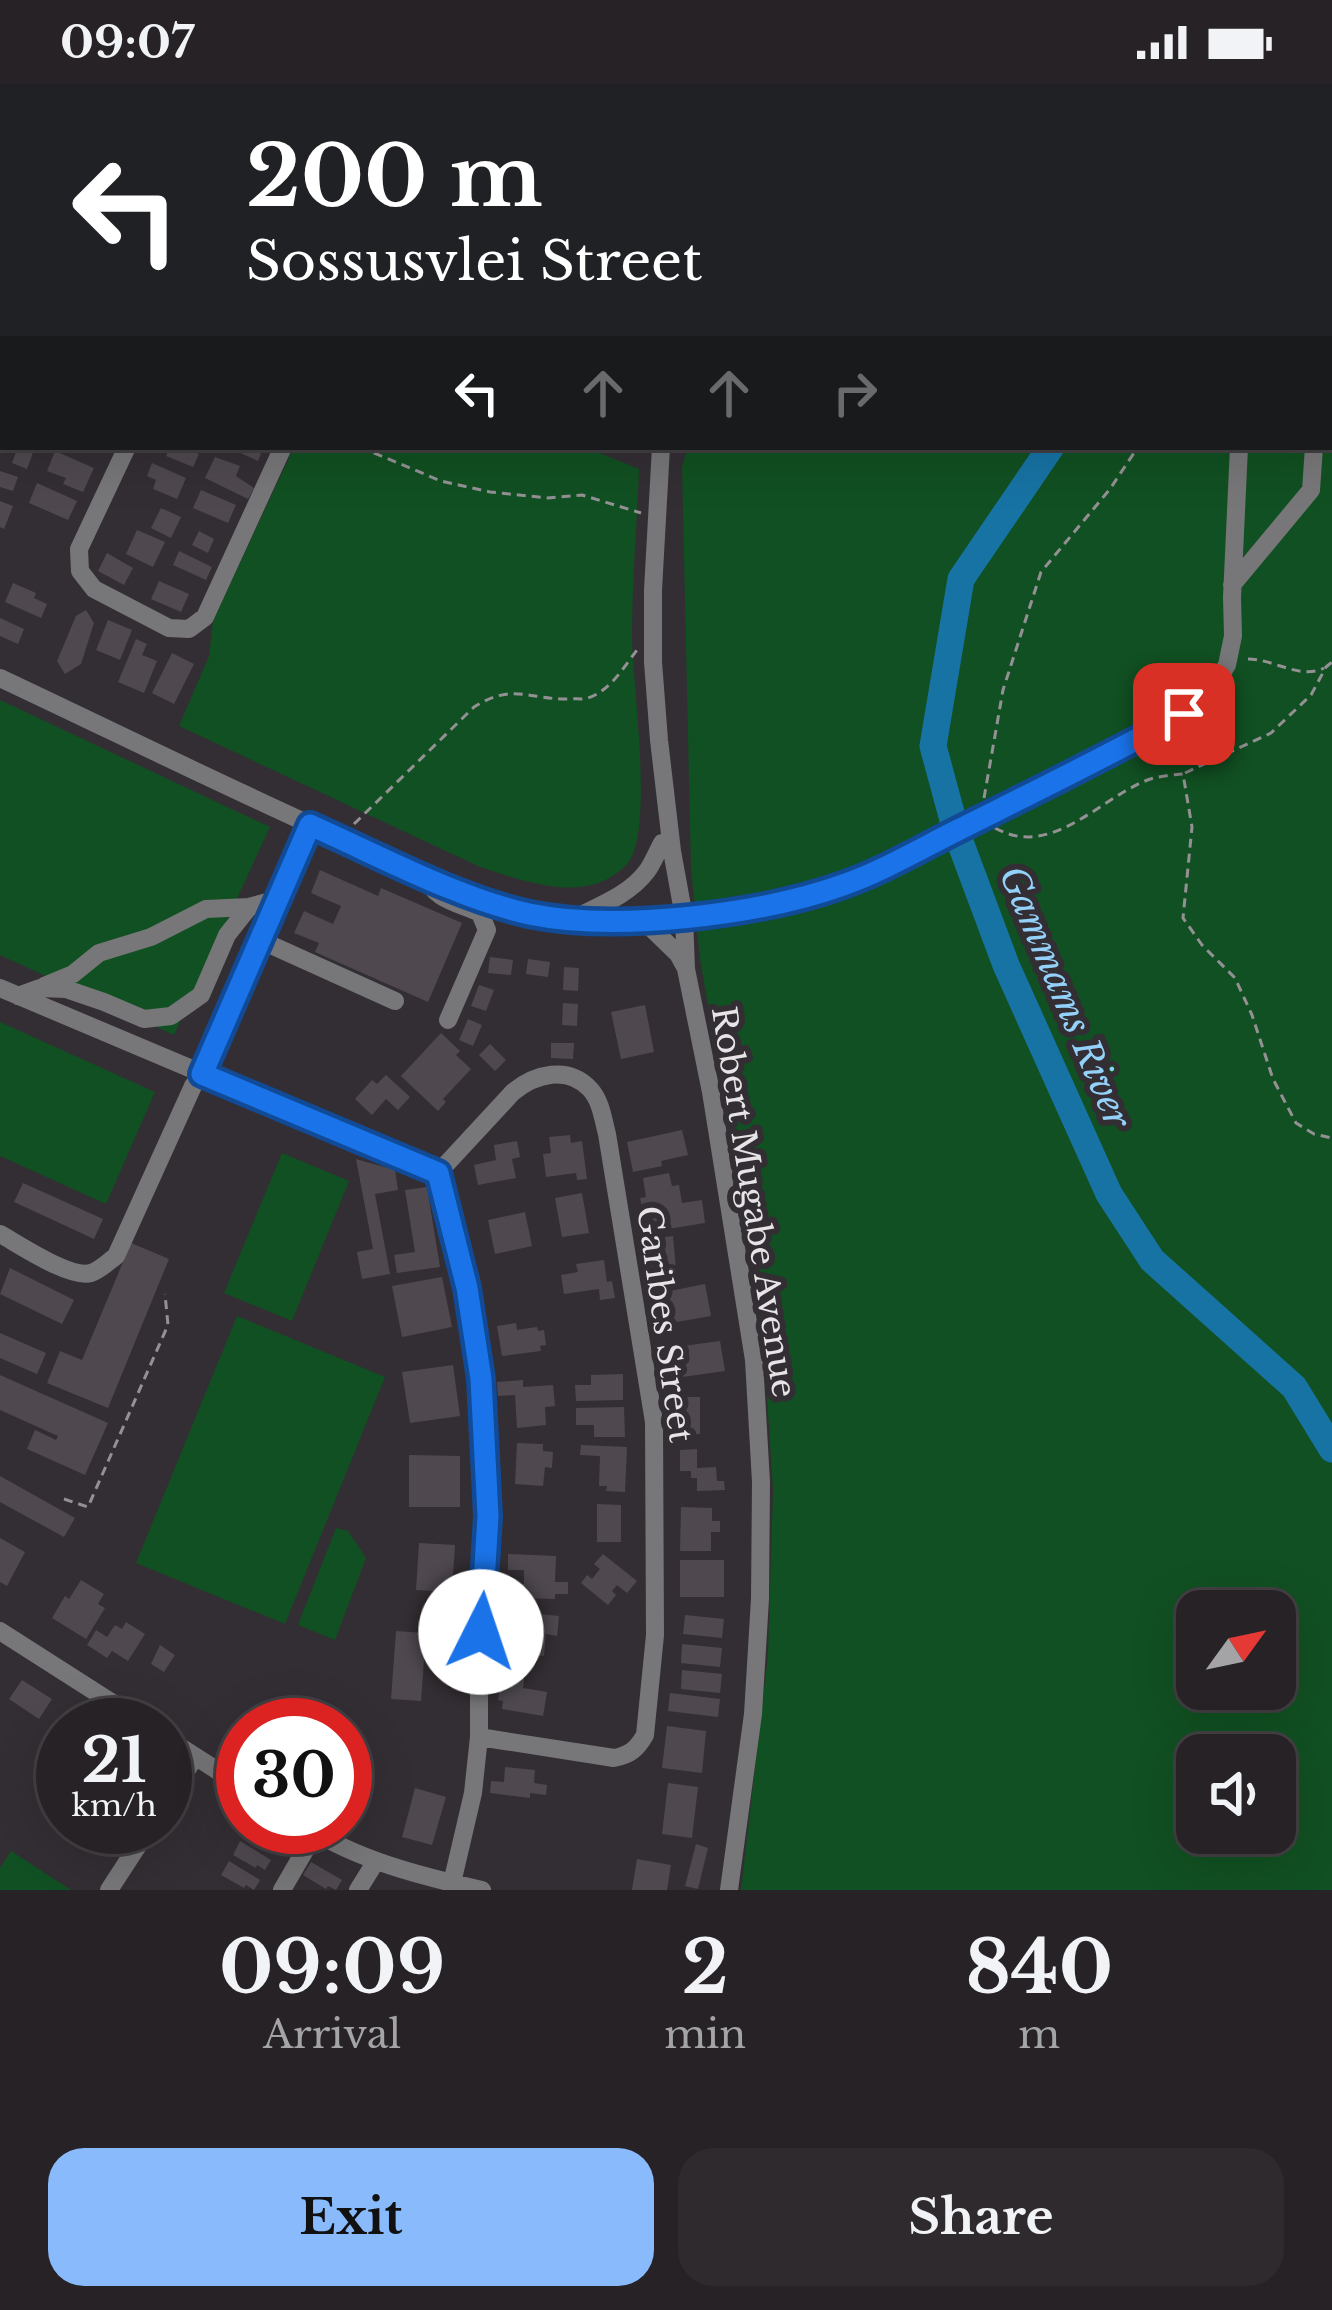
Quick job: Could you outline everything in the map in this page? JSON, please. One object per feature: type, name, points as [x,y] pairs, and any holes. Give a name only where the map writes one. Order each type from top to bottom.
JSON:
[{"type":"street","points":[[126,450],[79,549],[80,571],[94,589],[113,599],[170,628],[189,628],[205,617],[282,450]]},
{"type":"street","name":"Robert Mugabe Avenue","points":[[657,450],[646,514],[651,757],[662,843],[711,1092],[754,1360],[760,1461],[754,1714],[729,1890]]},
{"type":"street","name":"Robert Mugabe Avenue","points":[[657,450],[653,662],[677,918]]},
{"type":"street","points":[[0,678],[310,825],[504,907],[572,919],[644,921],[766,905],[840,886],[980,820],[1202,704],[1228,664],[1233,636],[1239,450]]},
{"type":"street","points":[[1232,591],[1311,490],[1314,450]]},
{"type":"street","points":[[0,1234],[81,1274],[95,1272],[116,1256],[202,1074],[310,825]]},
{"type":"street","points":[[572,919],[632,886],[662,843]]},
{"type":"street","points":[[426,876],[439,896],[479,914],[487,930],[448,1020]]},
{"type":"street","points":[[40,988],[73,974],[99,953],[151,937],[206,909],[249,907],[278,899]]},
{"type":"street","points":[[9,992],[66,989],[144,1019],[171,1016],[201,995],[227,934],[249,907]]},
{"type":"street","points":[[644,921],[685,962]]},
{"type":"street","points":[[260,940],[394,1001]]},
{"type":"street","points":[[9,992],[438,1173],[467,1288],[481,1379],[488,1516],[479,1737],[452,1883]]},
{"type":"street","name":"Garibes Street","points":[[438,1173],[526,1082],[569,1074],[590,1088],[607,1134],[654,1422],[655,1635],[645,1735],[638,1747],[614,1758],[479,1737]]},
{"type":"street","points":[[0,1631],[105,1698]]},
{"type":"street","points":[[192,1754],[216,1770]]},
{"type":"street","points":[[192,1761],[195,1756]]},
{"type":"street","points":[[110,1890],[133,1854]]},
{"type":"street","points":[[282,1890],[299,1854]]},
{"type":"street","points":[[358,1854],[482,1890]]},
{"type":"street","points":[[358,1890],[376,1861]]},
{"type":"path","points":[[367,450],[440,481],[548,498],[581,495],[646,514]]},
{"type":"path","points":[[1136,450],[1041,572],[1003,690],[980,820],[1009,836],[1036,838],[1084,818],[1144,782],[1184,774],[1271,734],[1311,695],[1326,667]]},
{"type":"path","points":[[340,838],[474,707],[495,694],[588,698],[613,682],[645,640]]},
{"type":"path","points":[[1228,664],[1260,659],[1310,674],[1332,662]]},
{"type":"path","points":[[1184,774],[1192,826],[1183,918],[1235,978],[1273,1079],[1296,1123],[1332,1138]]},
{"type":"path","points":[[64,1499],[88,1507],[169,1325],[165,1294]]},
{"type":"green space","points":[[293,450],[592,450],[639,469],[632,636],[641,790],[640,822],[627,864],[611,877],[575,887],[517,879],[480,867],[179,726],[209,656],[213,621]]},
{"type":"green space","points":[[687,450],[1332,450],[1332,1890],[741,1890],[768,1656],[773,1490],[765,1364],[700,959],[691,869],[682,467]]},
{"type":"green space","points":[[0,700],[270,827],[174,1035],[0,955]]},
{"type":"green space","points":[[0,1022],[155,1092],[106,1204],[0,1156]]},
{"type":"green space","points":[[282,1153],[349,1181],[292,1321],[224,1293]]},
{"type":"green space","points":[[237,1316],[385,1377],[285,1624],[136,1563]]},
{"type":"green space","points":[[336,1528],[348,1531],[366,1558],[335,1640],[298,1625]]},
{"type":"green space","points":[[11,1851],[71,1890],[0,1890],[0,1868]]},
{"type":"building","points":[[17,450],[34,450],[27,469],[12,463]]},
{"type":"building","points":[[169,450],[199,454],[193,467],[166,456]]},
{"type":"building","points":[[234,450],[258,450],[258,461]]},
{"type":"building","points":[[55,451],[94,468],[83,492],[47,471]]},
{"type":"building","points":[[215,457],[240,466],[236,476],[254,488],[248,499],[205,478]]},
{"type":"building","points":[[152,463],[186,478],[177,499],[153,489],[156,480],[147,476]]},
{"type":"building","points":[[0,471],[18,477],[13,491],[0,487]]},
{"type":"building","points":[[37,483],[77,501],[68,520],[29,503]]},
{"type":"building","points":[[201,490],[236,505],[228,523],[193,508]]},
{"type":"building","points":[[0,501],[13,506],[4,529],[0,527]]},
{"type":"building","points":[[161,508],[181,517],[171,538],[151,528]]},
{"type":"building","points":[[137,530],[165,542],[153,567],[126,554]]},
{"type":"building","points":[[199,531],[214,539],[208,553],[192,545]]},
{"type":"building","points":[[179,551],[212,567],[206,580],[173,565]]},
{"type":"building","points":[[107,553],[133,568],[124,585],[98,571]]},
{"type":"building","points":[[159,581],[189,594],[181,612],[151,599]]},
{"type":"building","points":[[13,583],[47,604],[41,618],[5,602]]},
{"type":"building","points":[[86,610],[94,623],[81,664],[65,674],[57,661],[76,616]]},
{"type":"building","points":[[0,618],[24,629],[18,644],[0,636]]},
{"type":"building","points":[[108,620],[132,630],[120,660],[96,650]]},
{"type":"building","points":[[136,639],[147,644],[142,655],[157,661],[144,693],[118,682]]},
{"type":"building","points":[[172,653],[194,664],[174,704],[152,693]]},
{"type":"building","points":[[320,870],[378,896],[381,888],[462,923],[428,1002],[315,952],[319,943],[294,933],[304,911],[333,924],[341,906],[311,893]]},
{"type":"building","points":[[490,957],[513,960],[511,975],[488,973]]},
{"type":"building","points":[[528,959],[550,962],[548,977],[526,974]]},
{"type":"building","points":[[564,967],[579,968],[578,991],[563,990]]},
{"type":"building","points":[[479,985],[494,990],[486,1011],[471,1006]]},
{"type":"building","points":[[563,1003],[578,1004],[577,1026],[562,1025]]},
{"type":"building","points":[[645,1005],[654,1052],[621,1059],[611,1012]]},
{"type":"building","points":[[468,1019],[482,1025],[473,1046],[459,1040]]},
{"type":"building","points":[[441,1033],[471,1069],[438,1111],[401,1076]]},
{"type":"building","points":[[551,1043],[574,1043],[573,1059],[551,1058]]},
{"type":"building","points":[[490,1044],[506,1060],[495,1071],[479,1055]]},
{"type":"building","points":[[386,1075],[410,1097],[398,1110],[386,1099],[372,1115],[355,1099],[372,1080],[377,1084]]},
{"type":"building","points":[[682,1130],[688,1155],[633,1172],[627,1142]]},
{"type":"building","points":[[570,1135],[571,1143],[582,1141],[587,1179],[577,1180],[576,1173],[546,1177],[543,1154],[551,1153],[549,1137]]},
{"type":"building","points":[[517,1141],[520,1157],[512,1159],[516,1178],[478,1185],[474,1165],[496,1160],[494,1145]]},
{"type":"building","points":[[356,1159],[395,1170],[398,1190],[375,1194],[390,1274],[362,1279],[357,1252],[373,1249]]},
{"type":"building","points":[[669,1173],[672,1186],[679,1185],[682,1203],[702,1200],[705,1223],[655,1231],[652,1214],[644,1216],[643,1178]]},
{"type":"building","points":[[23,1183],[103,1219],[94,1239],[14,1202]]},
{"type":"building","points":[[427,1187],[440,1267],[397,1273],[394,1255],[415,1252],[405,1190]]},
{"type":"building","points":[[582,1193],[589,1233],[562,1237],[555,1198]]},
{"type":"building","points":[[525,1212],[532,1246],[495,1254],[488,1220]]},
{"type":"building","points":[[673,1236],[677,1281],[652,1284],[648,1239]]},
{"type":"building","points":[[131,1243],[169,1259],[108,1408],[47,1383],[60,1351],[82,1360]]},
{"type":"building","points":[[604,1260],[615,1298],[600,1300],[599,1289],[564,1294],[561,1275],[578,1272],[576,1264]]},
{"type":"building","points":[[10,1268],[74,1300],[62,1324],[0,1294]]},
{"type":"building","points":[[442,1277],[452,1327],[402,1337],[392,1286]]},
{"type":"building","points":[[705,1284],[711,1316],[671,1323],[665,1292]]},
{"type":"building","points":[[516,1323],[517,1330],[544,1330],[546,1345],[540,1346],[541,1351],[502,1356],[497,1326]]},
{"type":"building","points":[[0,1333],[46,1353],[37,1374],[0,1358]]},
{"type":"building","points":[[720,1341],[725,1371],[675,1378],[676,1347]]},
{"type":"building","points":[[453,1365],[460,1416],[410,1423],[402,1372]]},
{"type":"building","points":[[623,1374],[623,1400],[576,1401],[575,1385],[591,1385],[591,1375]]},
{"type":"building","points":[[0,1375],[108,1423],[85,1475],[27,1449],[35,1430],[56,1440],[58,1436],[0,1410]]},
{"type":"building","points":[[523,1380],[523,1387],[553,1385],[555,1406],[545,1407],[546,1425],[517,1428],[515,1395],[498,1396],[497,1382]]},
{"type":"building","points":[[681,1397],[700,1397],[700,1434],[681,1434]]},
{"type":"building","points":[[624,1407],[625,1437],[594,1437],[594,1425],[576,1425],[576,1408]]},
{"type":"building","points":[[517,1443],[543,1444],[543,1451],[553,1452],[543,1486],[515,1484]]},
{"type":"building","points":[[581,1445],[627,1447],[625,1492],[599,1486],[600,1456],[580,1455]]},
{"type":"building","points":[[697,1449],[697,1468],[716,1467],[717,1481],[724,1481],[725,1490],[697,1491],[697,1478],[691,1478],[691,1471],[680,1471],[680,1450]]},
{"type":"building","points":[[409,1455],[460,1456],[460,1507],[409,1507]]},
{"type":"building","points":[[0,1476],[75,1518],[64,1537],[0,1502]]},
{"type":"building","points":[[597,1504],[621,1505],[621,1542],[597,1542]]},
{"type":"building","points":[[681,1507],[712,1508],[712,1521],[720,1521],[720,1532],[711,1532],[711,1551],[680,1551]]},
{"type":"building","points":[[0,1538],[25,1552],[7,1586],[0,1582]]},
{"type":"building","points":[[419,1543],[455,1545],[452,1592],[416,1590]]},
{"type":"building","points":[[508,1554],[556,1556],[555,1582],[568,1582],[568,1594],[555,1594],[555,1599],[517,1598],[524,1570],[508,1570]]},
{"type":"building","points":[[603,1554],[637,1581],[627,1593],[617,1585],[608,1605],[581,1583],[600,1569],[594,1564]]},
{"type":"building","points":[[680,1560],[724,1560],[724,1597],[680,1597]]},
{"type":"building","points":[[81,1580],[104,1594],[98,1604],[105,1608],[86,1639],[52,1618]]},
{"type":"building","points":[[522,1612],[559,1616],[557,1636],[546,1634],[544,1656],[523,1654]]},
{"type":"building","points":[[685,1615],[724,1619],[722,1638],[683,1634]]},
{"type":"building","points":[[126,1622],[145,1634],[128,1661],[112,1651],[107,1658],[87,1645],[96,1630],[107,1637],[115,1625],[122,1629]]},
{"type":"building","points":[[396,1631],[440,1634],[439,1653],[425,1646],[421,1701],[391,1699]]},
{"type":"building","points":[[682,1644],[722,1648],[720,1667],[681,1663]]},
{"type":"building","points":[[160,1645],[175,1655],[164,1672],[151,1664]]},
{"type":"building","points":[[508,1662],[526,1664],[523,1688],[547,1692],[543,1716],[502,1709],[503,1701],[498,1700]]},
{"type":"building","points":[[682,1670],[722,1674],[720,1693],[681,1689]]},
{"type":"building","points":[[22,1680],[50,1698],[36,1698],[36,1717],[9,1699]]},
{"type":"building","points":[[670,1693],[720,1699],[718,1717],[668,1711]]},
{"type":"building","points":[[667,1726],[706,1731],[702,1773],[662,1768]]},
{"type":"building","points":[[505,1767],[535,1770],[534,1783],[547,1785],[546,1795],[490,1793],[491,1781],[504,1782]]},
{"type":"building","points":[[668,1783],[698,1787],[692,1838],[662,1834]]},
{"type":"building","points":[[415,1788],[446,1797],[432,1845],[402,1837]]},
{"type":"building","points":[[696,1844],[708,1848],[698,1889],[685,1886]]},
{"type":"building","points":[[261,1854],[271,1860],[265,1870],[233,1855]]},
{"type":"building","points":[[637,1859],[671,1865],[667,1890],[632,1890]]},
{"type":"building","points":[[229,1861],[260,1880],[254,1890],[221,1875]]},
{"type":"building","points":[[311,1862],[342,1880],[336,1890],[303,1875]]},
{"type":"waterway","name":"Gammams River","points":[[1049,450],[961,579],[933,746],[956,831],[1006,965],[1109,1194],[1152,1260],[1294,1387],[1332,1449]]},
{"type":"route","points":[[481,1632],[488,1516],[481,1379],[467,1288],[438,1173],[202,1074],[310,825],[461,892],[532,914],[644,921],[740,910],[871,874],[1184,714]]}]
